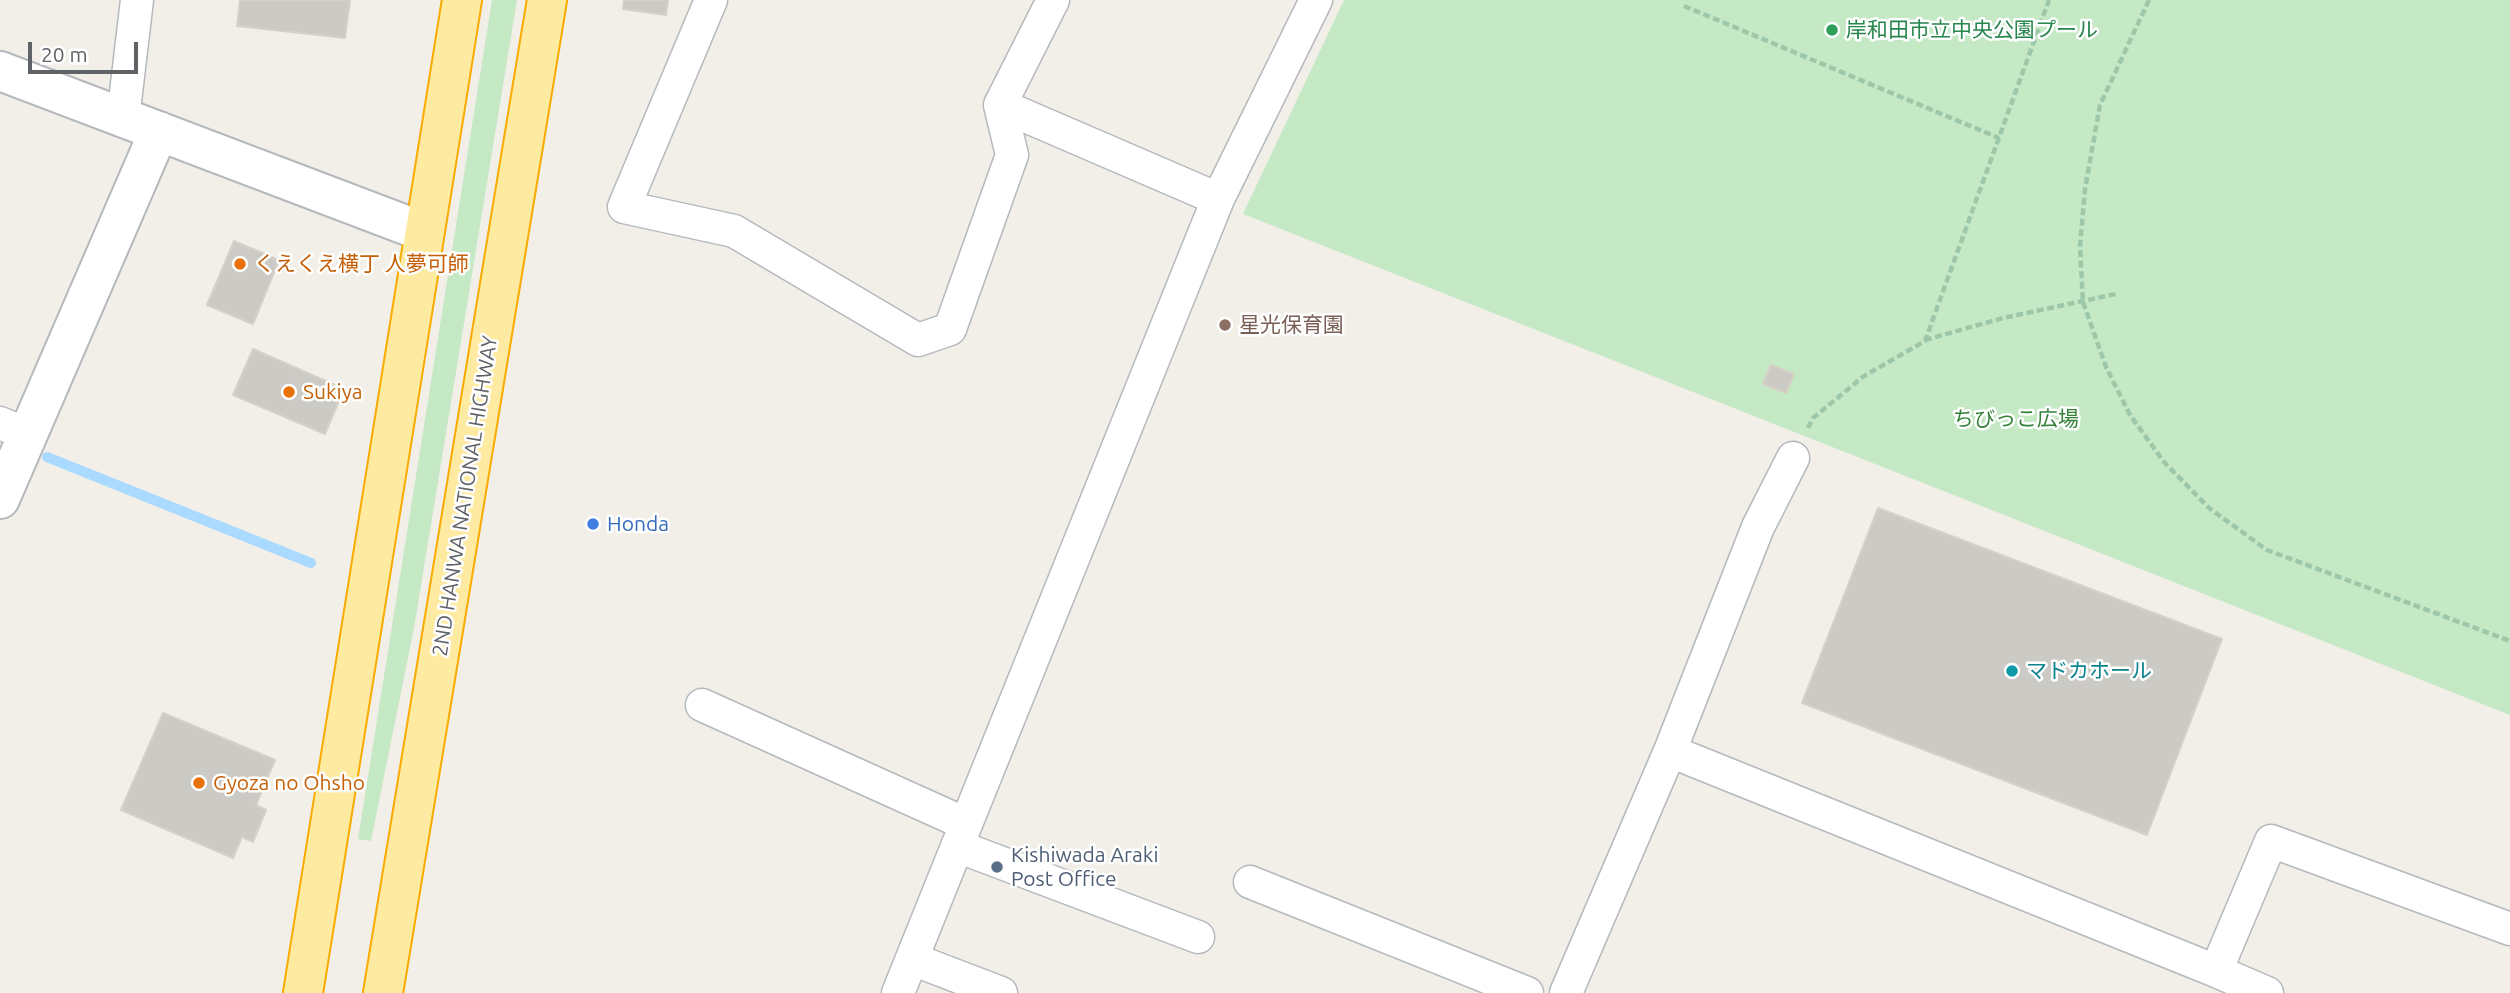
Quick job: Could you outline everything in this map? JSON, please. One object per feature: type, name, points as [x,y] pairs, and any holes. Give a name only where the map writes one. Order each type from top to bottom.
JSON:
[{"type":"highway","points":[[303,993],[462,0]]},
{"type":"highway","name":"2ND HANWA NATIONAL HIGHWAY","points":[[383,993],[547,0]]},
{"type":"street","points":[[123,118],[137,0]]},
{"type":"street","points":[[711,0],[624,207],[734,231],[918,340],[950,329],[1012,155],[1000,105],[1053,0]]},
{"type":"street","points":[[898,993],[1218,199],[1316,0]]},
{"type":"street","points":[[0,71],[424,232]]},
{"type":"street","points":[[1000,105],[1218,199]]},
{"type":"street","points":[[0,499],[14,429],[159,131]]},
{"type":"street","points":[[1566,993],[1670,751],[1758,527],[1793,458]]},
{"type":"street","points":[[702,705],[962,835],[1198,937]]},
{"type":"street","points":[[1670,751],[2267,993]]},
{"type":"street","points":[[2216,971],[2271,841],[2510,929]]},
{"type":"street","points":[[1250,881],[1527,993]]},
{"type":"street","points":[[912,959],[1001,993]]},
{"type":"path","points":[[1925,341],[2049,0]]},
{"type":"path","points":[[2150,0],[2100,105],[2084,190],[2080,246],[2082,302],[2106,367],[2130,415],[2164,462],[2209,508],[2267,550],[2510,641]]},
{"type":"path","points":[[1684,6],[1999,138]]},
{"type":"path","points":[[1793,458],[1813,418],[1864,376],[1925,341],[2003,318],[2116,294]]},
{"type":"green space","points":[[492,0],[517,0],[414,628],[371,841],[358,839]]},
{"type":"green space","name":"ちびっこ広場","points":[[1344,0],[2510,0],[2510,715],[1243,214]]},
{"type":"building","points":[[240,0],[350,0],[345,38],[237,26]]},
{"type":"building","points":[[624,0],[668,0],[666,15],[623,9]]},
{"type":"building","points":[[234,241],[279,260],[253,324],[207,305]]},
{"type":"building","name":"Sukiya","points":[[253,349],[344,389],[325,434],[233,395]]},
{"type":"building","points":[[1771,365],[1794,374],[1786,393],[1763,384]]},
{"type":"building","name":"マドカホール","points":[[1878,508],[2222,639],[2147,835],[1802,703]]},
{"type":"building","name":"Gyoza no Ohsho","points":[[163,713],[275,760],[256,805],[266,810],[253,842],[242,837],[233,858],[121,810]]},
{"type":"waterway","points":[[47,457],[311,563]]},
{"type":"place","name":"岸和田市立中央公園プール","points":[[1832,30]]},
{"type":"place","name":"くえくえ横丁 人夢可師","points":[[240,264]]},
{"type":"place","name":"星光保育園","points":[[1225,325]]},
{"type":"place","name":"Sukiya","points":[[289,392]]},
{"type":"place","name":"Honda","points":[[593,524]]},
{"type":"place","name":"マドカホール","points":[[2012,671]]},
{"type":"place","name":"Gyoza no Ohsho","points":[[199,783]]},
{"type":"place","name":"Kishiwada Araki Post Office","points":[[997,867]]}]
